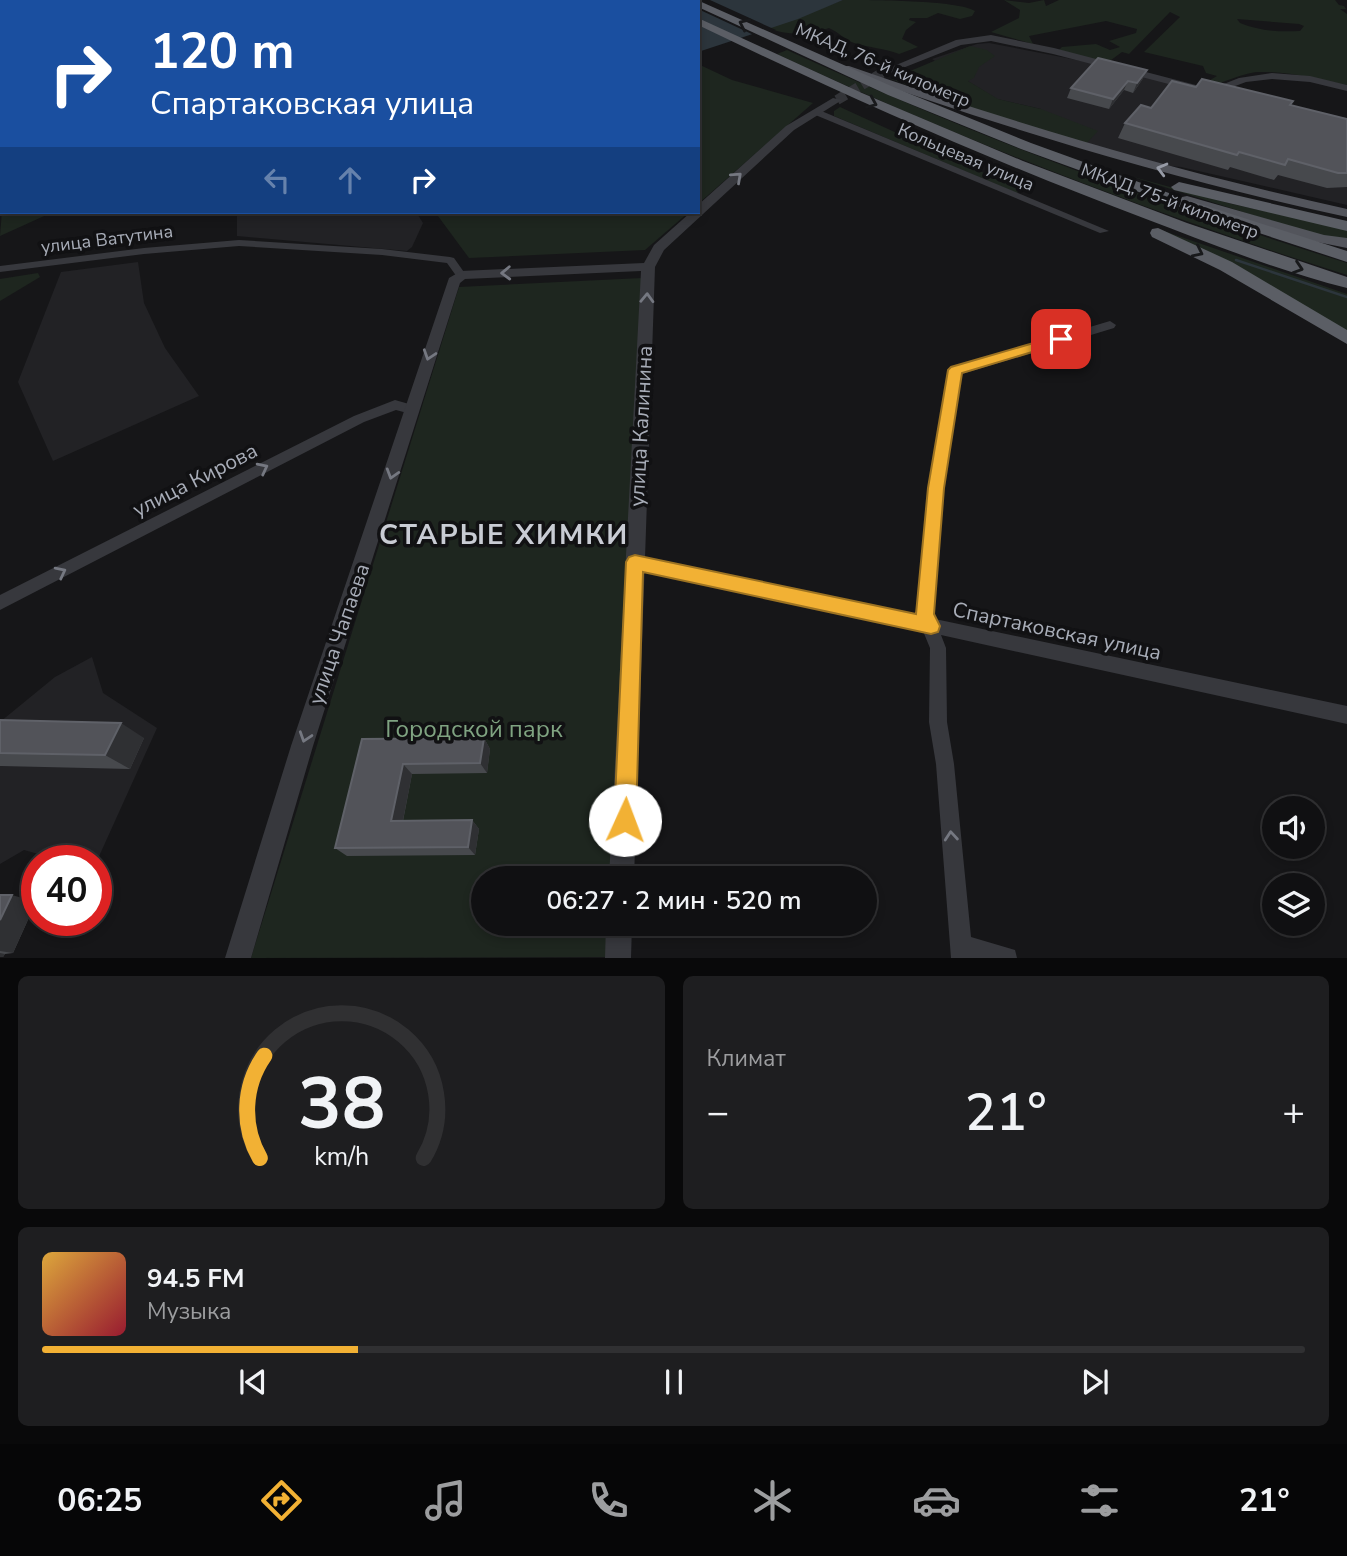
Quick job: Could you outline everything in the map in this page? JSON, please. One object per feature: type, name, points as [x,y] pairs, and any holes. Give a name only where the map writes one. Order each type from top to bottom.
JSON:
[{"type":"highway","name":"МКАД, 76-й километр","points":[[700,4],[923,104],[1015,141]]},
{"type":"highway","name":"МКАД, 76-й километр","points":[[700,22],[765,54],[981,150]]},
{"type":"highway","points":[[923,104],[1161,182],[1347,226]]},
{"type":"highway","name":"МКАД, 75-й километр","points":[[1015,141],[1347,257]]},
{"type":"highway","name":"МКАД, 75-й километр","points":[[981,150],[1174,225],[1347,283]]},
{"type":"highway","points":[[981,150],[1029,177],[1216,261],[1347,338]]},
{"type":"main road","points":[[809,54],[1055,139],[1193,177],[1347,213]]},
{"type":"main road","points":[[1132,184],[1322,239],[1347,243]]},
{"type":"street","points":[[882,73],[959,42],[991,38],[1054,51],[1211,92],[1220,91],[1242,79],[1275,76],[1304,78],[1347,88]]},
{"type":"street","points":[[700,210],[790,128],[837,100]]},
{"type":"street","name":"Кольцевая улица","points":[[816,112],[1104,231]]},
{"type":"street","points":[[461,275],[648,267],[659,247],[695,214]]},
{"type":"street","name":"улица Ватутина","points":[[0,270],[144,251],[260,243],[450,260],[461,275]]},
{"type":"street","name":"улица Калинина","points":[[622,866],[648,267]]},
{"type":"street","name":"улица Чапаева","points":[[238,957],[302,746],[411,409],[449,293],[454,281],[461,275]]},
{"type":"street","points":[[1007,957],[961,951],[945,764],[938,722],[938,648],[925,615],[936,488],[956,370],[1110,325]]},
{"type":"street","name":"улица Кирова","points":[[0,603],[359,419],[395,405],[411,409]]},
{"type":"street","name":"Спартаковская улица","points":[[635,562],[1347,715]]},
{"type":"street","points":[[618,957],[619,936]]},
{"type":"shaded area","points":[[700,0],[843,0],[798,19],[700,51]]},
{"type":"shaded area","points":[[989,43],[1103,65],[1347,129],[1347,205],[1181,167],[1157,165],[1025,126],[1041,109],[997,99],[932,59],[977,44]]},
{"type":"shaded area","points":[[237,214],[417,214],[423,223],[412,247],[407,251],[237,236]]},
{"type":"shaded area","points":[[138,262],[144,303],[165,348],[199,396],[53,461],[18,382],[61,272]]},
{"type":"shaded area","points":[[92,657],[103,693],[157,728],[104,845],[21,845],[21,852],[0,864],[0,722],[55,677]]},
{"type":"green space","points":[[843,0],[933,3],[975,11],[972,16],[960,19],[938,13],[927,18],[910,18],[909,20],[916,22],[906,30],[902,39],[918,47],[899,54],[854,43],[829,28],[799,34],[769,28]]},
{"type":"green space","points":[[1004,0],[1029,3],[1044,0],[1046,6],[1059,0],[1335,0],[1344,6],[1346,9],[1340,9],[1347,14],[1347,85],[1292,74],[1258,72],[1200,86],[1217,76],[1206,73],[1203,66],[1144,52],[1180,17],[1170,12],[1129,54],[1122,52],[1107,63],[1059,50],[1062,47],[1096,44],[1110,50],[1120,47],[1109,41],[1136,33],[1137,29],[1106,21],[1029,36],[1033,44],[991,32],[1019,18],[1020,10]],"holes":[[[1237,19],[1304,26],[1300,31],[1277,31],[1247,26]]]},
{"type":"green space","points":[[970,46],[987,50],[995,56],[979,67],[974,78],[968,81],[998,99],[1041,109],[1098,131],[1086,144],[970,109],[891,79]]},
{"type":"green space","points":[[787,50],[994,139],[1064,166],[1205,217],[1347,263],[1347,275],[1202,227],[987,146],[777,54]]},
{"type":"green space","points":[[700,65],[732,80],[813,103],[700,202]]},
{"type":"green space","points":[[840,107],[1021,190],[1017,193],[834,116],[834,111]]},
{"type":"green space","points":[[1130,176],[1232,204],[1347,229],[1347,240],[1312,234]]},
{"type":"green space","points":[[2,214],[49,214],[0,236]]},
{"type":"green space","points":[[436,214],[687,214],[645,250],[469,258]]},
{"type":"green space","points":[[1158,229],[1347,294],[1347,332]]},
{"type":"green space","points":[[38,273],[40,277],[0,301],[0,279]]},
{"type":"green space","name":"Городской парк","points":[[642,278],[612,866],[471,866],[471,936],[607,936],[606,957],[251,958],[459,287]]},
{"type":"pier","points":[[700,0],[710,0],[776,30],[756,36],[700,10]]},
{"type":"building","points":[[1098,58],[1147,70],[1137,83],[1128,81],[1113,99],[1071,88]]},
{"type":"building","points":[[1202,79],[1293,101],[1290,105],[1347,119],[1347,173],[1288,159],[1285,165],[1239,152],[1237,155],[1125,123],[1141,105],[1151,108],[1172,81],[1196,87]]},
{"type":"building","points":[[0,720],[121,723],[105,755],[0,753]]},
{"type":"building","points":[[484,738],[480,763],[403,764],[391,821],[472,820],[468,847],[335,848],[362,739]]},
{"type":"building","points":[[0,895],[12,895],[0,920]]},
{"type":"waterway","points":[[1236,260],[1347,297]]},
{"type":"tunnel","points":[[837,100],[882,73]]},
{"type":"district","name":"СТАРЫЕ ХИМКИ","points":[[504,535]]},
{"type":"route","points":[[625,820],[635,562],[931,626],[925,615],[936,488],[956,370],[1061,339]]}]
